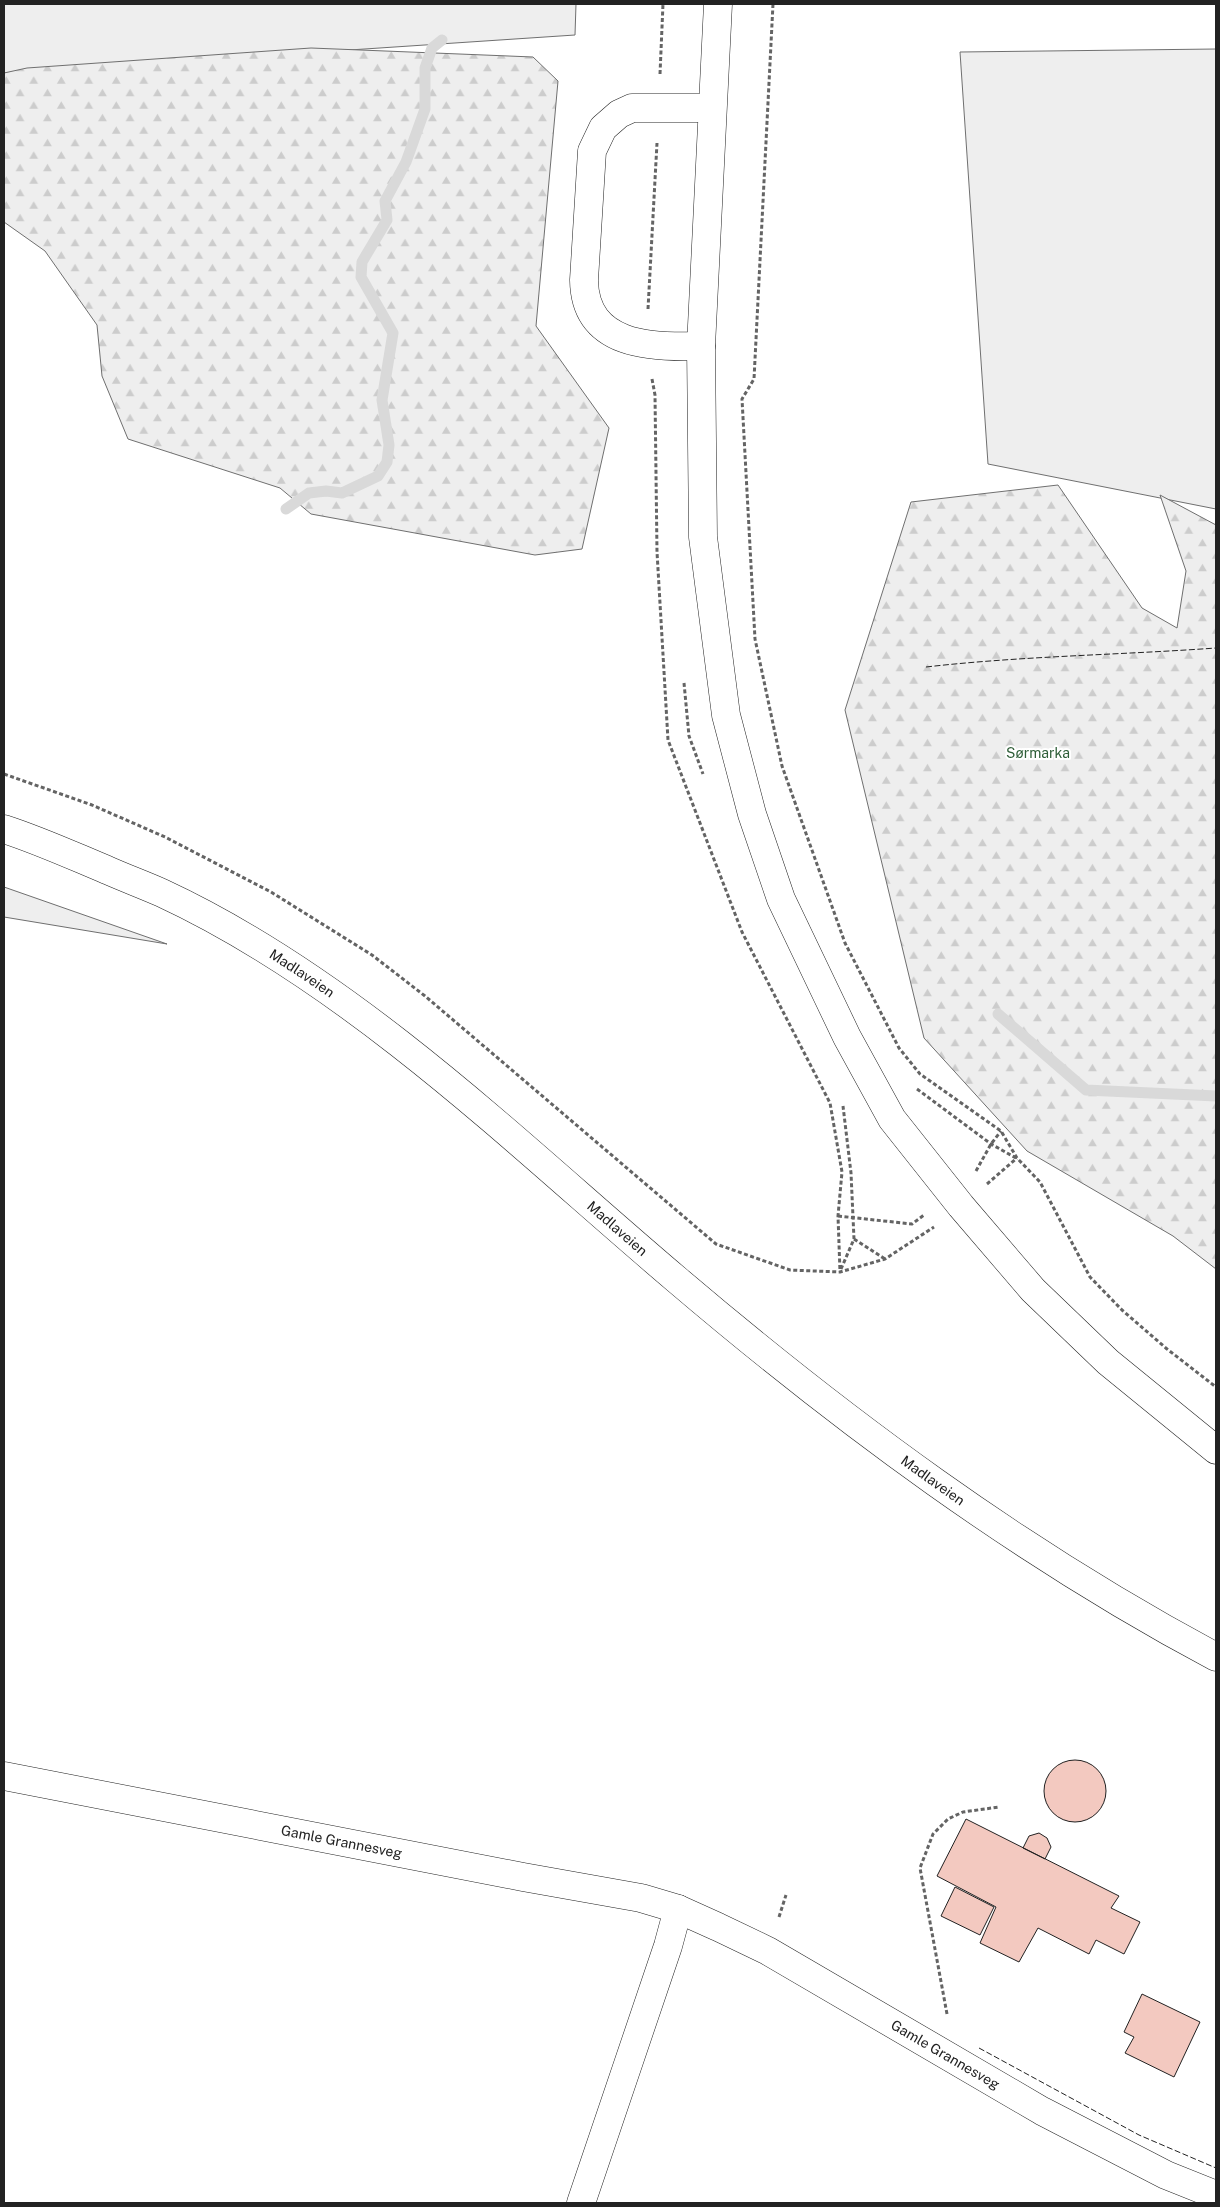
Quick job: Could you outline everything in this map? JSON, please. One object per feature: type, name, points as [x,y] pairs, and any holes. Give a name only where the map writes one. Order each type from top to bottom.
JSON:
[{"type":"main road","points":[[718,4],[701,346],[703,537],[726,715],[752,814],[781,899],[847,1037],[892,1119],[961,1206],[1032,1290],[1108,1362],[1216,1450]]},
{"type":"main road","points":[[701,346],[671,347],[646,344],[610,333],[592,315],[584,291],[584,280],[592,151],[603,128],[619,114],[637,107],[712,108]]},
{"type":"main road","name":"Madlaveien","points":[[4,830],[49,844],[165,895],[262,948],[310,980],[400,1044],[750,1341],[900,1459],[1063,1568],[1141,1616],[1216,1657]]},
{"type":"main road","name":"Gamle Grannesveg","points":[[4,1776],[523,1877],[601,1889],[641,1898],[678,1910],[768,1951],[1077,2130],[1166,2175],[1216,2195]]},
{"type":"main road","points":[[581,2203],[668,1946],[678,1910]]},
{"type":"path","points":[[773,4],[754,379],[742,399],[755,639],[782,766],[845,944],[899,1048],[920,1074],[1001,1130],[1017,1158],[1040,1182],[1090,1276],[1128,1316],[1216,1387]]},
{"type":"path","points":[[4,774],[92,805],[165,837],[271,892],[372,955],[425,996],[716,1244],[790,1270],[840,1272],[885,1259],[938,1224]]},
{"type":"path","points":[[912,1086],[991,1144],[1017,1158]]},
{"type":"path","points":[[972,1174],[978,1169],[991,1144],[1001,1130]]},
{"type":"path","points":[[838,1216],[912,1224],[929,1211]]},
{"type":"path","points":[[854,1239],[885,1259]]},
{"type":"path","points":[[949,2024],[920,1868],[933,1834],[948,1819],[963,1812],[999,1807]]},
{"type":"green space","points":[[4,4],[576,4],[575,35],[4,73]]},
{"type":"green space","points":[[311,48],[533,57],[558,81],[536,326],[609,428],[582,549],[535,555],[311,514],[280,488],[128,439],[102,376],[97,325],[45,251],[4,222],[4,73],[27,68]]},
{"type":"green space","points":[[1216,49],[1216,509],[988,464],[960,52]]},
{"type":"green space","name":"Sørmarka","points":[[1058,485],[1142,608],[1177,628],[1186,571],[1160,495],[1216,525],[1216,1269],[1173,1236],[1027,1151],[924,1038],[845,710],[911,502]]},
{"type":"green space","points":[[4,887],[167,944],[4,917]]},
{"type":"building","points":[[1075,1760],[1087,1762],[1097,1769],[1104,1779],[1106,1791],[1104,1803],[1097,1813],[1087,1820],[1075,1822],[1063,1820],[1053,1813],[1046,1803],[1044,1791],[1046,1779],[1053,1769],[1063,1762]]},
{"type":"building","points":[[966,1819],[1119,1896],[1111,1908],[1140,1922],[1124,1954],[1096,1940],[1089,1954],[1038,1928],[1019,1962],[980,1943],[996,1907],[937,1876]]},
{"type":"building","points":[[1039,1833],[1047,1838],[1051,1847],[1045,1859],[1023,1848],[1029,1836]]},
{"type":"building","points":[[955,1887],[994,1907],[980,1935],[941,1916]]},
{"type":"building","points":[[1142,1994],[1200,2022],[1174,2077],[1125,2053],[1134,2037],[1124,2032]]},
{"type":"waterway","points":[[286,509],[309,493],[326,491],[342,493],[378,476],[387,462],[389,445],[382,400],[393,333],[361,277],[362,262],[387,220],[385,201],[406,162],[425,109],[425,68],[432,48],[442,40]]},
{"type":"waterway","points":[[998,1014],[1086,1090],[1216,1096]]},
{"type":"fence","points":[[926,667],[1034,658],[1216,648]]},
{"type":"fence","points":[[979,2048],[1139,2135],[1216,2168]]}]
